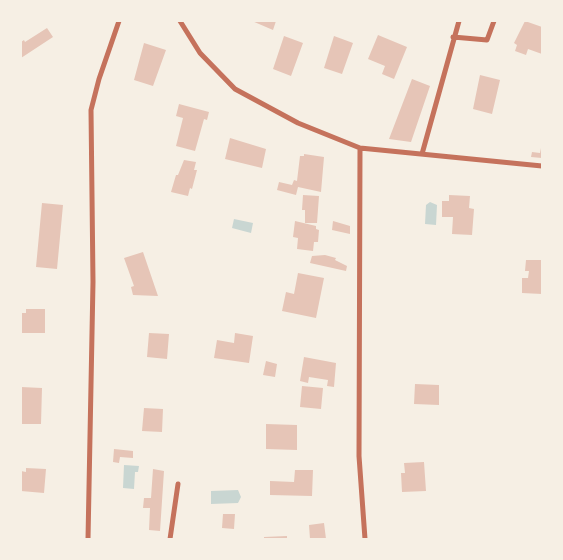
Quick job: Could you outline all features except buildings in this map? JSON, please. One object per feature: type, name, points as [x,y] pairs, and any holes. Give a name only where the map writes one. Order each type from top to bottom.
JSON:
[{"type":"street","points":[[88,539],[93,282],[91,110],[98,79],[120,21]]},
{"type":"street","points":[[180,21],[200,53],[235,89],[298,123],[360,148],[542,166]]},
{"type":"street","points":[[422,154],[459,21]]},
{"type":"street","points":[[453,37],[487,40],[494,21]]},
{"type":"street","points":[[360,148],[359,456],[365,539]]},
{"type":"street","points":[[170,539],[178,484]]},
{"type":"shaded area","points":[[430,202],[437,205],[436,225],[425,224],[426,205]]},
{"type":"shaded area","points":[[234,219],[253,223],[251,233],[232,228]]},
{"type":"shaded area","points":[[124,465],[139,466],[138,472],[135,472],[134,489],[123,488]]},
{"type":"shaded area","points":[[238,490],[241,497],[238,503],[211,504],[211,491]]}]
